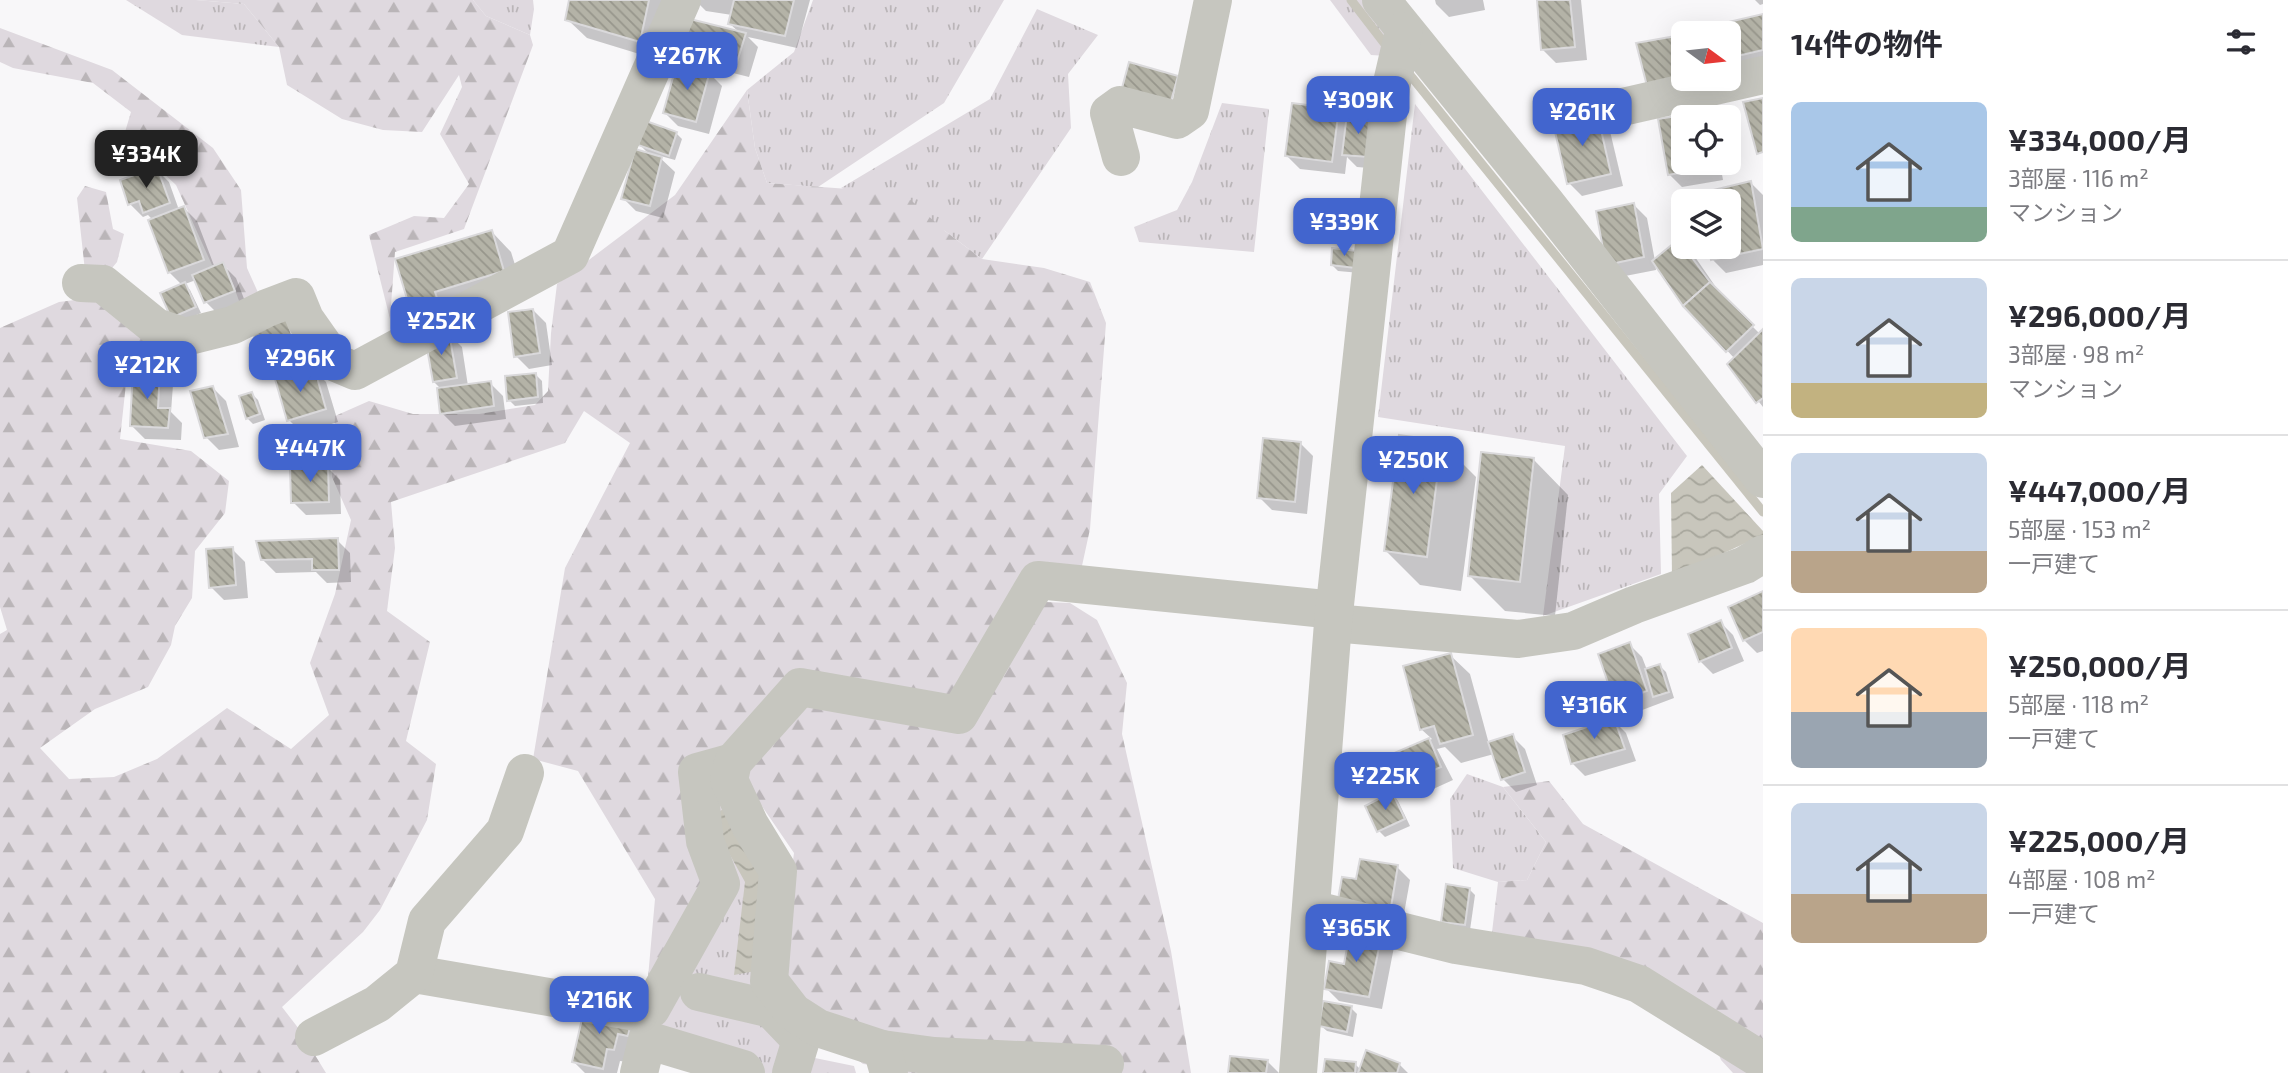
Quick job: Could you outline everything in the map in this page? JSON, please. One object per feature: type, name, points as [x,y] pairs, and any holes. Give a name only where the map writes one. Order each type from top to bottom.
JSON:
[{"type":"street","points":[[81,283],[103,284],[156,327],[185,337],[233,326],[267,308],[296,297],[305,319],[336,363],[355,371],[569,255],[682,0]]},
{"type":"street","points":[[1121,157],[1109,113],[1120,105],[1177,120],[1190,110],[1213,0]]},
{"type":"street","points":[[1381,0],[1545,202],[1763,479]]},
{"type":"street","points":[[1298,1073],[1334,616],[1391,87],[1404,31]]},
{"type":"street","points":[[1605,111],[1763,75]]},
{"type":"street","points":[[879,1065],[793,1012],[769,981],[778,871],[750,825],[729,780],[733,762],[800,687],[960,715],[1038,580],[1518,639],[1573,631],[1745,565],[1763,554]]},
{"type":"street","points":[[414,974],[636,1012],[651,1009],[721,884],[705,841],[697,772],[733,762]]},
{"type":"street","points":[[314,1037],[377,1004],[414,974],[427,921],[505,831],[525,773]]},
{"type":"street","points":[[1311,909],[1456,946],[1586,965],[1639,984],[1763,1061]]},
{"type":"street","points":[[699,992],[771,1009],[796,1057],[879,1065],[934,1056],[1105,1064]]},
{"type":"street","points":[[639,1073],[648,1041],[743,1069],[746,1073]]},
{"type":"green space","points":[[126,0],[196,0],[244,4],[279,47],[182,35]]},
{"type":"green space","points":[[196,0],[473,0],[486,16],[530,35],[533,45],[464,229],[395,252],[390,319],[369,235],[414,216],[444,218],[469,184],[440,134],[462,87],[459,75],[422,132],[383,130],[342,119],[287,85],[279,47],[244,4]]},
{"type":"green space","points":[[473,0],[533,0],[530,35],[486,16]]},
{"type":"green space","points":[[813,0],[1004,0],[944,103],[818,187],[767,183],[755,148],[747,90],[794,52]]},
{"type":"green space","points":[[1330,0],[1372,0],[1386,27],[1387,56],[1371,55]]},
{"type":"green space","points":[[1037,9],[1098,35],[1068,74],[1071,128],[982,259],[945,231],[841,188],[990,99]]},
{"type":"green space","points":[[0,28],[112,70],[213,148],[241,190],[247,268],[260,297],[242,309],[227,268],[212,265],[176,185],[157,167],[119,152],[131,112],[93,83],[13,68],[0,62]]},
{"type":"green space","points":[[747,90],[755,148],[767,183],[903,193],[945,231],[982,259],[1044,268],[1090,282],[1106,323],[1090,529],[1080,575],[1027,569],[961,707],[795,678],[693,773],[718,878],[645,1011],[655,899],[578,771],[533,759],[565,568],[630,443],[584,411],[565,443],[391,502],[395,548],[387,611],[430,642],[406,741],[436,764],[427,820],[380,910],[363,932],[282,1007],[326,1073],[0,1073],[0,634],[7,630],[0,607],[0,328],[59,302],[98,297],[176,351],[161,366],[128,365],[120,439],[191,451],[229,481],[225,513],[195,551],[192,598],[175,626],[171,645],[148,687],[95,709],[40,748],[69,779],[114,777],[157,759],[227,708],[291,749],[329,715],[310,663],[335,594],[351,520],[332,477],[335,416],[369,401],[413,414],[479,414],[535,405],[548,391],[557,284],[675,195]]},
{"type":"green space","points":[[1222,103],[1269,109],[1254,252],[1139,242],[1134,227],[1177,210],[1192,182]]},
{"type":"green space","points":[[1415,104],[1687,456],[1659,494],[1661,574],[1543,616],[1565,446],[1378,417]]},
{"type":"green space","points":[[85,186],[106,192],[113,229],[124,234],[117,262],[103,279],[85,271],[77,198]]},
{"type":"green space","points":[[1045,602],[1070,603],[1097,620],[1127,683],[1122,734],[1171,951],[1191,1073],[889,1073],[888,1067],[863,1064],[776,991],[794,853],[738,771],[810,699],[967,731]]},
{"type":"green space","points":[[733,762],[810,1057],[854,1066],[856,1073],[762,1073],[655,1022],[703,775]]},
{"type":"green space","points":[[1467,774],[1503,787],[1546,842],[1527,880],[1498,882],[1453,868],[1450,799]]},
{"type":"green space","points":[[1549,781],[1583,824],[1763,923],[1763,1073],[1733,1073],[1721,1060],[1706,1022],[1490,949],[1498,882],[1527,880],[1546,842],[1503,787]]},
{"type":"water","points":[[1702,465],[1763,531],[1763,535],[1672,577],[1671,493]]},
{"type":"water","points":[[733,804],[769,876],[761,970],[734,975],[745,882],[709,817]]},
{"type":"building","points":[[569,0],[649,0],[640,42],[565,20]]},
{"type":"building","points":[[734,0],[794,0],[785,36],[728,24]]},
{"type":"building","points":[[1537,0],[1570,0],[1575,47],[1541,50]]},
{"type":"building","points":[[1763,14],[1763,50],[1741,55],[1741,21],[1733,21]]},
{"type":"building","points":[[682,17],[746,33],[736,65],[674,50]]},
{"type":"building","points":[[1671,37],[1671,81],[1647,86],[1636,43]]},
{"type":"building","points":[[1129,62],[1178,76],[1171,101],[1122,88]]},
{"type":"building","points":[[677,63],[710,71],[696,122],[663,113]]},
{"type":"building","points":[[1763,98],[1763,152],[1757,154],[1743,102]]},
{"type":"building","points":[[1292,103],[1339,109],[1332,162],[1285,156]]},
{"type":"building","points":[[1597,112],[1611,174],[1567,184],[1553,123]]},
{"type":"building","points":[[1347,114],[1373,116],[1369,157],[1342,155]]},
{"type":"building","points":[[1671,117],[1671,174],[1668,175],[1658,119]]},
{"type":"building","points":[[646,121],[677,132],[669,156],[638,145]]},
{"type":"building","points":[[635,149],[662,157],[650,206],[621,199]]},
{"type":"building","points":[[157,167],[170,203],[143,213],[139,201],[128,205],[120,180]]},
{"type":"building","points":[[1751,181],[1763,249],[1741,254],[1741,189],[1718,189]]},
{"type":"building","points":[[1634,203],[1644,257],[1606,265],[1596,211]]},
{"type":"building","points":[[184,206],[204,260],[168,273],[148,220]]},
{"type":"building","points":[[492,230],[504,271],[435,292],[439,304],[411,312],[395,259]]},
{"type":"building","points":[[1671,245],[1671,259],[1693,259],[1710,282],[1683,306],[1652,261]]},
{"type":"building","points":[[1332,248],[1357,251],[1355,268],[1331,265]]},
{"type":"building","points":[[223,262],[235,291],[204,303],[192,275]]},
{"type":"building","points":[[185,282],[196,307],[171,318],[160,293]]},
{"type":"building","points":[[1710,282],[1754,325],[1726,352],[1683,306]]},
{"type":"building","points":[[533,309],[540,353],[514,357],[508,312]]},
{"type":"building","points":[[286,316],[298,355],[277,362],[269,336],[255,341],[251,327]]},
{"type":"building","points":[[1763,329],[1763,398],[1756,403],[1727,364]]},
{"type":"building","points":[[449,333],[457,378],[433,382],[425,337]]},
{"type":"building","points":[[314,367],[326,409],[287,421],[275,379]]},
{"type":"building","points":[[133,369],[160,370],[158,408],[170,408],[168,428],[130,426]]},
{"type":"building","points":[[536,373],[538,397],[507,401],[505,376]]},
{"type":"building","points":[[491,381],[494,406],[440,414],[437,388]]},
{"type":"building","points":[[213,386],[228,434],[204,438],[190,391]]},
{"type":"building","points":[[252,392],[260,414],[246,419],[239,396]]},
{"type":"building","points":[[1399,435],[1442,441],[1427,557],[1384,551]]},
{"type":"building","points":[[1263,438],[1301,442],[1295,502],[1257,498]]},
{"type":"building","points":[[1481,452],[1534,458],[1520,582],[1468,576]]},
{"type":"building","points":[[328,465],[329,502],[291,503],[290,467]]},
{"type":"building","points":[[338,538],[339,570],[312,570],[312,559],[261,560],[256,541]]},
{"type":"building","points":[[233,547],[236,585],[209,588],[206,549]]},
{"type":"building","points":[[1763,591],[1763,632],[1743,641],[1728,607]]},
{"type":"building","points":[[1721,620],[1732,648],[1699,662],[1688,634]]},
{"type":"building","points":[[1630,642],[1647,691],[1615,703],[1598,654]]},
{"type":"building","points":[[1451,653],[1473,735],[1440,744],[1434,726],[1420,730],[1403,666]]},
{"type":"building","points":[[1660,664],[1669,692],[1653,697],[1645,669]]},
{"type":"building","points":[[1614,718],[1625,749],[1571,764],[1563,735]]},
{"type":"building","points":[[1513,734],[1525,772],[1501,780],[1488,742]]},
{"type":"building","points":[[1429,738],[1441,767],[1405,783],[1392,754]]},
{"type":"building","points":[[1381,756],[1391,777],[1357,792],[1348,771]]},
{"type":"building","points":[[1392,792],[1405,819],[1377,832],[1365,806]]},
{"type":"building","points":[[1360,859],[1398,865],[1390,913],[1337,905],[1342,877],[1356,879]]},
{"type":"building","points":[[1446,884],[1470,888],[1465,925],[1441,922]]},
{"type":"building","points":[[1351,927],[1382,933],[1369,997],[1324,989],[1329,961],[1344,964]]},
{"type":"building","points":[[1323,1001],[1352,1006],[1347,1032],[1319,1026]]},
{"type":"building","points":[[585,1006],[632,1017],[628,1036],[618,1034],[614,1050],[607,1049],[603,1069],[572,1062]]},
{"type":"building","points":[[1366,1050],[1400,1063],[1397,1073],[1358,1073]]},
{"type":"building","points":[[1230,1056],[1268,1060],[1266,1073],[1228,1073]]},
{"type":"building","points":[[1325,1059],[1356,1062],[1355,1073],[1323,1073]]},
{"type":"waterway","points":[[1351,0],[1388,48]]},
{"type":"waterway","points":[[1406,70],[1763,512]]}]
